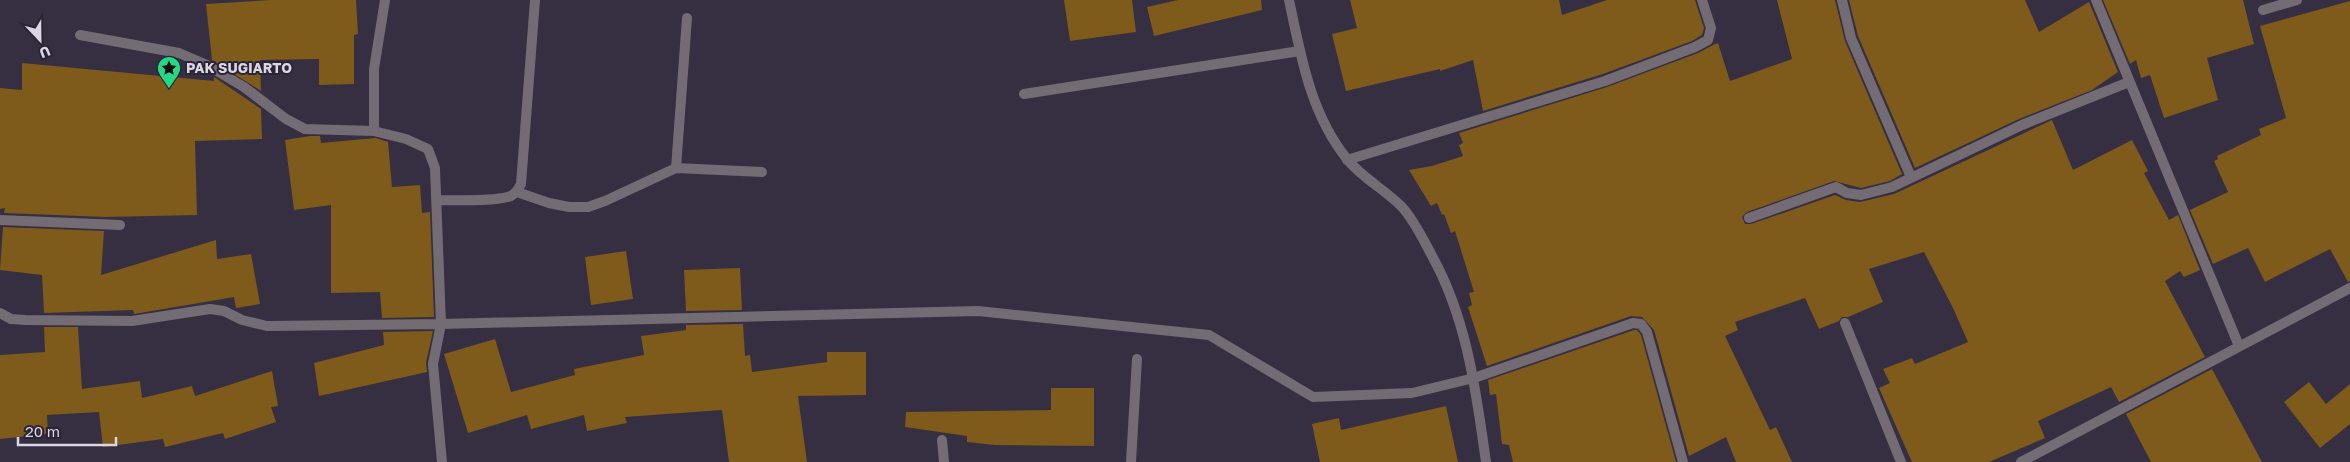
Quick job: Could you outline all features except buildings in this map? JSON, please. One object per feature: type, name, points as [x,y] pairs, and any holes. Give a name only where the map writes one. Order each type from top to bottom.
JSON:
[{"type":"street","points":[[374,131],[374,69],[385,0]]},
{"type":"street","points":[[438,200],[510,197],[518,192],[521,184],[535,0]]},
{"type":"street","points":[[1289,0],[1306,80],[1324,125],[1347,160],[1403,207],[1432,254],[1447,284],[1461,326],[1474,378],[1486,462]]},
{"type":"street","points":[[1347,160],[1605,80],[1695,47],[1708,40],[1711,28],[1702,0]]},
{"type":"street","points":[[1842,0],[1851,38],[1911,177]]},
{"type":"street","points":[[2096,0],[2239,346]]},
{"type":"street","points":[[2264,10],[2297,0]]},
{"type":"street","points":[[676,168],[687,18]]},
{"type":"street","points":[[80,35],[179,53],[207,65],[244,87],[286,119],[305,129],[374,131],[406,139],[428,149],[435,168],[438,200],[441,324],[433,364],[442,462]]},
{"type":"street","points":[[1024,94],[1300,51]]},
{"type":"street","points":[[1749,218],[1836,187],[1847,193],[1861,195],[1892,187],[2022,125],[2129,82]]},
{"type":"street","points":[[518,192],[549,203],[569,207],[588,206],[605,201],[676,168],[762,172]]},
{"type":"street","points":[[0,220],[120,225]]},
{"type":"street","points":[[2021,462],[2350,288]]},
{"type":"street","points":[[0,313],[11,319],[25,320],[132,321],[210,309],[224,311],[242,320],[267,326],[441,324],[978,311],[1209,335],[1313,398],[1412,393],[1474,378],[1634,323],[1641,324],[1647,332],[1683,462]]},
{"type":"street","points":[[1845,323],[1901,462]]},
{"type":"street","points":[[1131,462],[1137,359]]},
{"type":"street","points":[[942,440],[944,462]]},
{"type":"place","name":"PAK SUGIARTO","points":[[169,89]]}]
